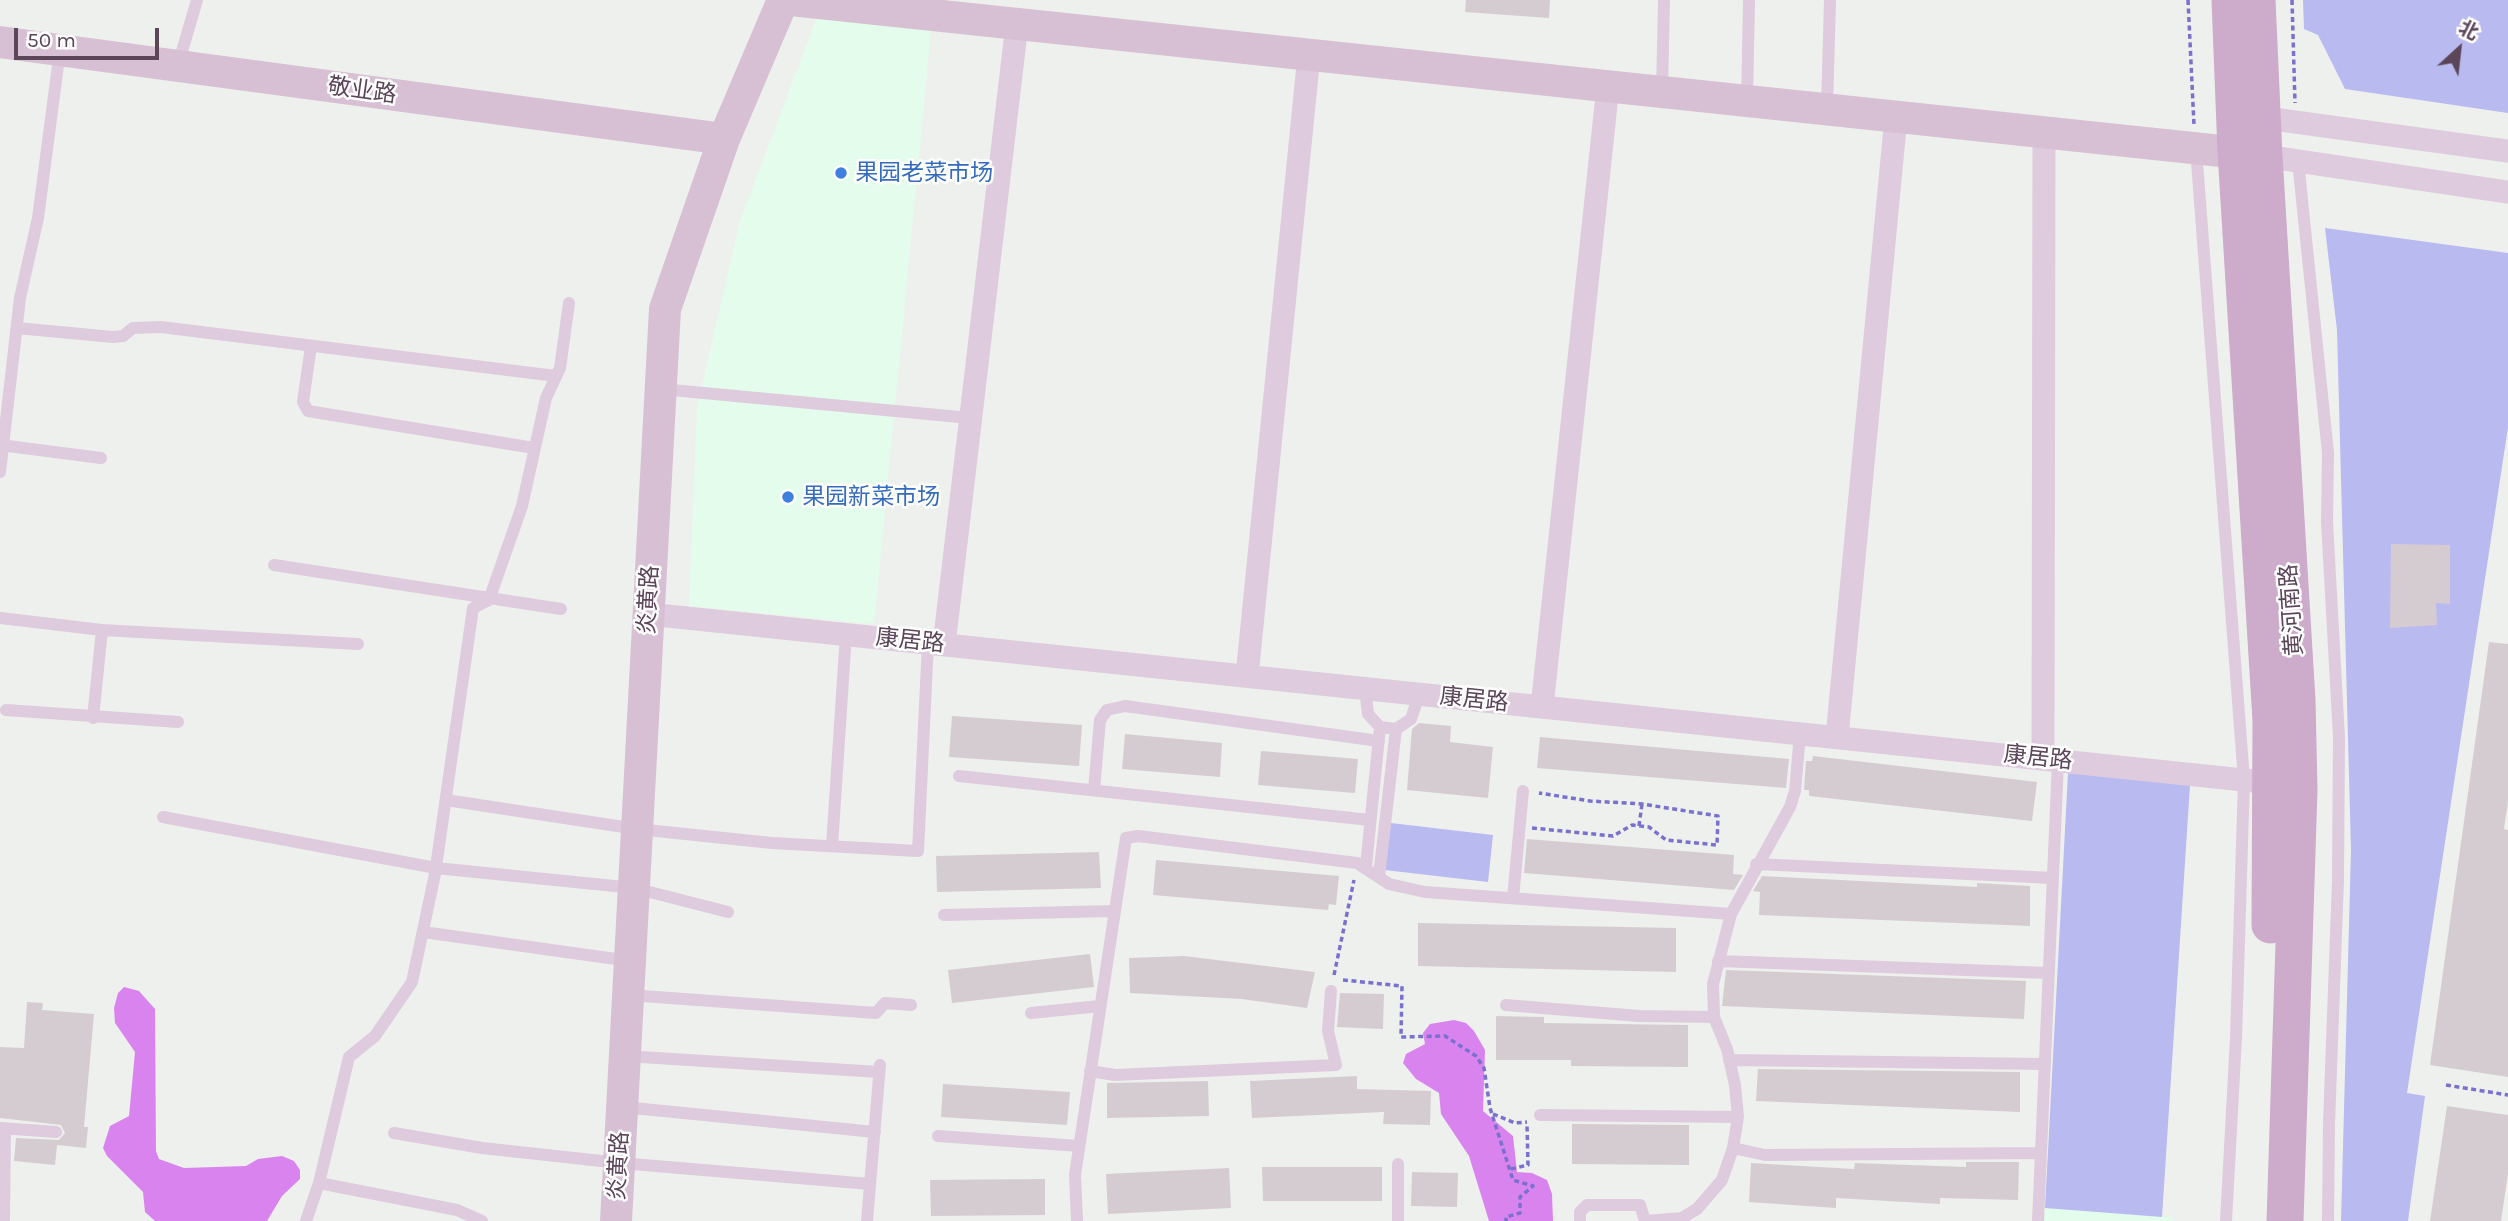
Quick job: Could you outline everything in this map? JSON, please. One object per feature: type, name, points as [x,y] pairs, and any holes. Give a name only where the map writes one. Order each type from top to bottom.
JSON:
[{"type":"main road","name":"黄河南路","points":[[2230,0],[2264,118]]},
{"type":"main road","name":"黄河南路","points":[[2258,0],[2297,700],[2272,783],[2262,1221]]},
{"type":"main road","name":"黄河南路","points":[[2272,783],[2285,1221]]},
{"type":"street","name":"炎黄路","points":[[617,1221],[665,309],[724,139],[783,0]]},
{"type":"street","points":[[791,0],[2196,148],[2508,192]]},
{"type":"street","points":[[936,644],[971,418],[1017,24]]},
{"type":"street","name":"敬业路","points":[[0,42],[724,139]]},
{"type":"street","points":[[1247,676],[1309,55]]},
{"type":"street","points":[[1542,707],[1608,86]]},
{"type":"street","points":[[1837,737],[1896,117]]},
{"type":"street","points":[[2264,118],[2508,151]]},
{"type":"street","points":[[2044,132],[2050,760]]},
{"type":"street","name":"康居路","points":[[648,614],[2272,783]]},
{"type":"lane","points":[[178,66],[197,0]]},
{"type":"lane","points":[[1662,92],[1664,0]]},
{"type":"lane","points":[[1747,101],[1749,0]]},
{"type":"lane","points":[[1827,110],[1830,0]]},
{"type":"lane","points":[[0,472],[17,328],[25,272],[38,218],[60,50]]},
{"type":"lane","points":[[2196,148],[2272,783],[2236,1038],[2226,1221]]},
{"type":"lane","points":[[2266,156],[2328,453],[2327,522],[2339,737],[2339,880],[2328,1221]]},
{"type":"lane","points":[[306,1221],[320,1183],[349,1057],[375,1036],[412,982],[436,868],[473,608],[489,600],[522,506],[546,398],[556,376],[569,303]]},
{"type":"lane","points":[[17,328],[113,337],[123,336],[133,328],[161,327],[556,376]]},
{"type":"lane","points":[[311,346],[303,402],[308,411],[534,448]]},
{"type":"lane","points":[[660,389],[971,418]]},
{"type":"lane","points":[[2,445],[101,458]]},
{"type":"lane","points":[[274,565],[561,610]]},
{"type":"lane","points":[[0,618],[102,630],[358,645]]},
{"type":"lane","points":[[93,718],[102,630]]},
{"type":"lane","points":[[832,846],[846,634]]},
{"type":"lane","points":[[446,800],[637,829],[918,851],[936,644]]},
{"type":"lane","points":[[1365,689],[1368,714],[1380,727],[1396,729],[1411,719],[1419,695]]},
{"type":"lane","points":[[1094,790],[1100,720],[1107,710],[1125,706],[1379,741]]},
{"type":"lane","points":[[6,710],[178,722]]},
{"type":"lane","points":[[1361,865],[1370,820],[1380,727]]},
{"type":"lane","points":[[1379,876],[1396,729]]},
{"type":"lane","points":[[1580,1221],[1580,1212],[1587,1205],[1640,1205],[1645,1221],[1685,1219],[1722,1180],[1738,1117],[1729,1060],[1714,1017],[1713,984],[1731,914],[1756,864],[1790,807],[1795,792],[1800,734]]},
{"type":"lane","points":[[2038,1221],[2053,878],[2050,760]]},
{"type":"lane","points":[[959,776],[1370,820]]},
{"type":"lane","points":[[1513,898],[1523,790]]},
{"type":"lane","points":[[163,817],[436,868],[634,888],[728,912]]},
{"type":"lane","points":[[1077,1221],[1075,1175],[1126,838],[1138,836],[1361,865],[1389,884],[1425,892],[1731,914]]},
{"type":"lane","points":[[1756,864],[2053,878]]},
{"type":"lane","points":[[944,915],[1113,911]]},
{"type":"lane","points":[[423,932],[630,961]]},
{"type":"lane","points":[[1718,961],[2049,972]]},
{"type":"lane","points":[[1090,1071],[1115,1075],[1336,1065],[1328,1031],[1331,991]]},
{"type":"lane","points":[[628,995],[876,1013],[885,1003],[911,1005]]},
{"type":"lane","points":[[1506,1005],[1639,1016],[1714,1017]]},
{"type":"lane","points":[[1031,1013],[1100,1006]]},
{"type":"lane","points":[[625,1056],[880,1069],[867,1221]]},
{"type":"lane","points":[[1729,1060],[2045,1063]]},
{"type":"lane","points":[[622,1107],[875,1132]]},
{"type":"lane","points":[[1540,1115],[1738,1117]]},
{"type":"lane","points":[[4,1221],[2,1128],[56,1132]]},
{"type":"lane","points":[[394,1133],[482,1148],[620,1163],[870,1184]]},
{"type":"lane","points":[[938,1136],[1079,1146]]},
{"type":"lane","points":[[1732,1148],[1765,1155],[2041,1153]]},
{"type":"lane","points":[[1398,1164],[1398,1221]]},
{"type":"lane","points":[[320,1183],[457,1210],[482,1221]]},
{"type":"path","points":[[2188,0],[2196,148]]},
{"type":"path","points":[[2264,118],[2292,0]]},
{"type":"path","points":[[1519,827],[1613,835],[1632,825],[1649,827],[1666,841],[1717,845],[1718,816],[1523,790]]},
{"type":"path","points":[[1639,826],[1642,804]]},
{"type":"path","points":[[1361,865],[1334,979],[1402,986],[1401,1037],[1445,1037],[1476,1056],[1484,1068],[1493,1114],[1513,1180],[1533,1186],[1520,1197],[1520,1213],[1506,1217],[1506,1221]]},
{"type":"path","points":[[2446,1085],[2508,1095]]},
{"type":"path","points":[[1493,1114],[1515,1123],[1527,1122],[1540,1115]]},
{"type":"path","points":[[1510,1170],[1528,1165],[1527,1122]]},
{"type":"shaded area","points":[[2303,0],[2508,0],[2508,113],[2345,89],[2318,35],[2304,29]]},
{"type":"shaded area","points":[[820,9],[932,21],[874,624],[689,606],[697,408],[740,221]]},
{"type":"shaded area","points":[[2325,228],[2508,253],[2508,427],[2407,1093],[2425,1096],[2408,1221],[2341,1221],[2351,850],[2337,330]]},
{"type":"shaded area","points":[[2068,773],[2190,785],[2162,1217],[2045,1208]]},
{"type":"shaded area","points":[[1391,823],[1493,835],[1488,882],[1385,870]]},
{"type":"shaded area","points":[[124,987],[139,991],[155,1009],[156,1151],[159,1159],[184,1168],[246,1166],[258,1159],[282,1156],[294,1161],[300,1170],[300,1179],[282,1196],[267,1221],[155,1221],[145,1212],[143,1192],[107,1156],[103,1148],[110,1126],[129,1116],[135,1052],[115,1023],[114,1008],[118,993]]},
{"type":"shaded area","points":[[1454,1020],[1466,1023],[1485,1050],[1483,1111],[1513,1136],[1517,1172],[1532,1173],[1547,1180],[1552,1194],[1553,1221],[1489,1221],[1469,1156],[1441,1114],[1439,1093],[1416,1079],[1403,1063],[1406,1054],[1425,1044],[1423,1033],[1430,1024]]},
{"type":"shaded area","points":[[2045,1208],[2173,1217],[2173,1221],[2044,1221]]},
{"type":"building","points":[[1466,0],[1550,0],[1549,18],[1465,12]]},
{"type":"building","points":[[2391,544],[2450,545],[2450,604],[2436,603],[2437,625],[2390,628]]},
{"type":"building","points":[[2489,642],[2508,644],[2508,801],[2504,829],[2508,830],[2508,1077],[2430,1065]]},
{"type":"building","points":[[952,716],[1082,725],[1079,766],[949,757]]},
{"type":"building","points":[[1419,723],[1451,726],[1450,742],[1493,747],[1488,798],[1407,790],[1412,729]]},
{"type":"building","points":[[1125,734],[1222,743],[1220,777],[1122,769]]},
{"type":"building","points":[[1540,737],[1789,759],[1786,788],[1537,768]]},
{"type":"building","points":[[1261,751],[1358,759],[1355,793],[1258,785]]},
{"type":"building","points":[[1813,756],[2037,782],[2032,821],[1809,796],[1809,790],[1804,790],[1806,761],[1812,761]]},
{"type":"building","points":[[1527,839],[1734,855],[1733,874],[1743,875],[1734,890],[1524,873]]},
{"type":"building","points":[[1099,852],[1101,888],[937,892],[936,856]]},
{"type":"building","points":[[1156,860],[1339,876],[1336,905],[1329,904],[1328,910],[1153,895]]},
{"type":"building","points":[[1762,876],[1977,887],[1977,883],[2030,886],[2030,926],[1759,915],[1760,892],[1753,891]]},
{"type":"building","points":[[1418,923],[1676,928],[1676,972],[1418,966]]},
{"type":"building","points":[[1090,954],[1094,987],[952,1003],[948,970]]},
{"type":"building","points":[[1184,956],[1315,972],[1307,1008],[1242,999],[1130,993],[1129,958]]},
{"type":"building","points":[[1726,970],[2026,981],[2024,1019],[1722,1006]]},
{"type":"building","points":[[1340,993],[1384,994],[1383,1029],[1337,1027]]},
{"type":"building","points":[[27,1002],[43,1003],[42,1010],[94,1014],[84,1127],[88,1127],[86,1148],[57,1145],[55,1165],[14,1161],[16,1138],[59,1140],[65,1133],[61,1125],[0,1118],[0,1047],[24,1048]]},
{"type":"building","points":[[1496,1016],[1544,1017],[1544,1023],[1688,1025],[1688,1067],[1571,1066],[1571,1060],[1496,1060]]},
{"type":"building","points":[[1758,1069],[2020,1072],[2020,1112],[1756,1101]]},
{"type":"building","points":[[1357,1076],[1357,1089],[1431,1091],[1430,1125],[1383,1124],[1384,1112],[1252,1118],[1250,1081]]},
{"type":"building","points":[[1208,1081],[1209,1116],[1107,1118],[1107,1083]]},
{"type":"building","points":[[943,1084],[1070,1092],[1067,1125],[941,1117]]},
{"type":"building","points":[[2447,1106],[2508,1115],[2508,1174],[2501,1221],[2430,1221]]},
{"type":"building","points":[[1572,1124],[1689,1125],[1689,1165],[1572,1164]]},
{"type":"building","points":[[1966,1162],[2019,1162],[2018,1200],[1940,1198],[1940,1204],[1836,1198],[1836,1208],[1749,1202],[1751,1163],[1854,1169],[1855,1163],[1966,1167]]},
{"type":"building","points":[[1262,1167],[1382,1167],[1382,1201],[1263,1201]]},
{"type":"building","points":[[1229,1168],[1231,1208],[1108,1214],[1106,1174]]},
{"type":"building","points":[[1412,1172],[1458,1173],[1457,1207],[1411,1206]]},
{"type":"building","points":[[1045,1179],[1045,1215],[931,1216],[930,1180]]},
{"type":"place","name":"果园老菜市场","points":[[841,173]]},
{"type":"place","name":"果园新菜市场","points":[[788,497]]}]
